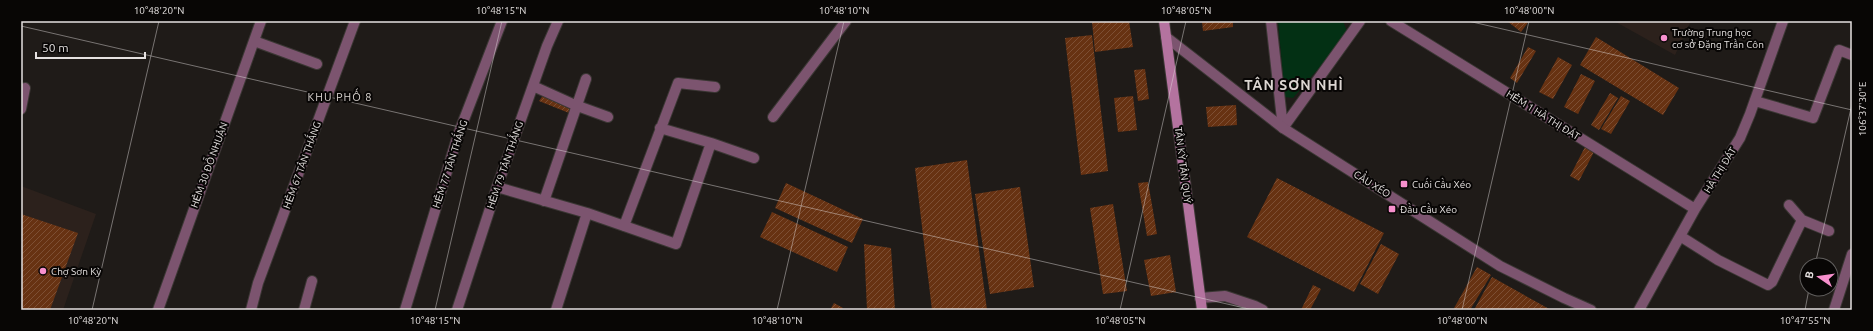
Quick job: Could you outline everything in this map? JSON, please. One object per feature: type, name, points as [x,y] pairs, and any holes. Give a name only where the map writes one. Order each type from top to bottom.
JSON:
[{"type":"main road","name":"TÂN KỲ TÂN QUÝ","points":[[1164,21],[1202,310]]},
{"type":"street","name":"HẺM 30 ĐỖ NHUẬN","points":[[158,310],[261,21]]},
{"type":"street","name":"HẺM 67 TÂN THẮNG","points":[[251,310],[258,283],[354,21]]},
{"type":"street","name":"HẺM 77 TÂN THẮNG","points":[[406,310],[458,135],[502,21]]},
{"type":"street","name":"HẺM 79 TÂN THẮNG","points":[[457,310],[497,187],[558,21]]},
{"type":"street","points":[[773,117],[846,21]]},
{"type":"street","points":[[1271,21],[1283,128]]},
{"type":"street","points":[[1283,128],[1360,21]]},
{"type":"street","name":"HẺM 1 HÀ THỊ ĐÁT","points":[[1391,21],[1695,209]]},
{"type":"street","name":"HÀ THỊ ĐÁT","points":[[1639,310],[1695,209],[1736,145],[1746,125],[1783,21]]},
{"type":"street","name":"CẦU XÉO","points":[[1166,37],[1283,128],[1500,266],[1591,310]]},
{"type":"street","points":[[254,42],[317,64]]},
{"type":"street","points":[[1755,101],[1813,118],[1839,50],[1852,55]]},
{"type":"street","points":[[544,200],[575,105],[586,79]]},
{"type":"street","points":[[624,226],[678,84],[715,87]]},
{"type":"street","points":[[533,86],[575,105],[608,116]]},
{"type":"street","points":[[21,109],[25,88]]},
{"type":"street","points":[[660,128],[711,143],[754,158]]},
{"type":"street","points":[[497,187],[586,213],[676,244],[711,143]]},
{"type":"street","points":[[1789,205],[1802,220],[1829,231]]},
{"type":"street","points":[[556,310],[586,213]]},
{"type":"street","points":[[1680,236],[1718,260],[1768,285],[1772,282],[1802,220]]},
{"type":"street","points":[[1834,310],[1852,254]]},
{"type":"street","points":[[304,310],[312,281]]},
{"type":"street","points":[[1200,298],[1225,296],[1263,310]]},
{"type":"shaded area","name":"Trường Trung học cơ sở Đặng Trần Côn","points":[[1614,21],[1691,21],[1675,55]]},
{"type":"shaded area","points":[[21,186],[96,214],[63,310],[21,310]]},
{"type":"green space","points":[[1278,21],[1343,21],[1348,34],[1293,98],[1285,97]]},
{"type":"building","points":[[1129,21],[1133,47],[1095,52],[1092,22]]},
{"type":"building","points":[[1233,21],[1233,27],[1203,31],[1202,22]]},
{"type":"building","points":[[1507,21],[1529,21],[1521,32]]},
{"type":"building","points":[[1092,35],[1108,171],[1081,175],[1065,38]]},
{"type":"building","points":[[1596,37],[1679,88],[1663,115],[1580,65]]},
{"type":"building","points":[[1528,47],[1536,51],[1517,83],[1510,78]]},
{"type":"building","points":[[1558,57],[1572,65],[1553,99],[1539,92]]},
{"type":"building","points":[[1145,69],[1149,99],[1138,101],[1134,70]]},
{"type":"building","points":[[1581,74],[1595,81],[1578,114],[1564,107]]},
{"type":"building","points":[[1610,93],[1618,98],[1599,130],[1591,125]]},
{"type":"building","points":[[544,94],[572,105],[569,113],[539,101]]},
{"type":"building","points":[[1133,96],[1137,130],[1118,132],[1114,98]]},
{"type":"building","points":[[1621,96],[1630,101],[1611,134],[1601,129]]},
{"type":"building","points":[[1236,105],[1237,125],[1208,127],[1206,107]]},
{"type":"building","points":[[1586,145],[1595,150],[1579,181],[1570,176]]},
{"type":"building","points":[[967,160],[987,310],[932,310],[915,168]]},
{"type":"building","points":[[1277,178],[1384,233],[1354,292],[1247,237]]},
{"type":"building","points":[[1148,182],[1157,234],[1147,236],[1138,183]]},
{"type":"building","points":[[786,183],[863,219],[852,243],[775,208]]},
{"type":"building","points":[[1020,187],[1034,287],[990,294],[975,194]]},
{"type":"building","points":[[1113,204],[1127,291],[1103,294],[1090,208]]},
{"type":"building","points":[[772,212],[848,247],[837,272],[760,237]]},
{"type":"building","name":"Chợ Sơn Kỳ","points":[[21,214],[78,233],[50,310],[21,310]]},
{"type":"building","points":[[864,244],[891,248],[895,310],[867,310]]},
{"type":"building","points":[[1381,244],[1399,254],[1378,294],[1360,284]]},
{"type":"building","points":[[1170,255],[1176,292],[1151,296],[1144,260]]},
{"type":"building","points":[[1477,267],[1491,275],[1470,310],[1453,310]]},
{"type":"building","points":[[1492,277],[1551,310],[1474,310]]},
{"type":"building","points":[[1313,285],[1321,289],[1310,310],[1301,310]]},
{"type":"building","points":[[834,303],[843,308],[841,310],[830,310]]},
{"type":"place","name":"Trường Trung học cơ sở Đặng Trần Côn","points":[[1664,38]]},
{"type":"place","name":"Cuối Cầu Xéo","points":[[1404,184]]},
{"type":"place","name":"Đầu Cầu Xéo","points":[[1392,209]]},
{"type":"place","name":"Chợ Sơn Kỳ","points":[[43,271]]},
{"type":"district","name":"TÂN SƠN NHÌ","points":[[1294,85]]},
{"type":"district","name":"KHU PHỐ 8","points":[[340,97]]}]
